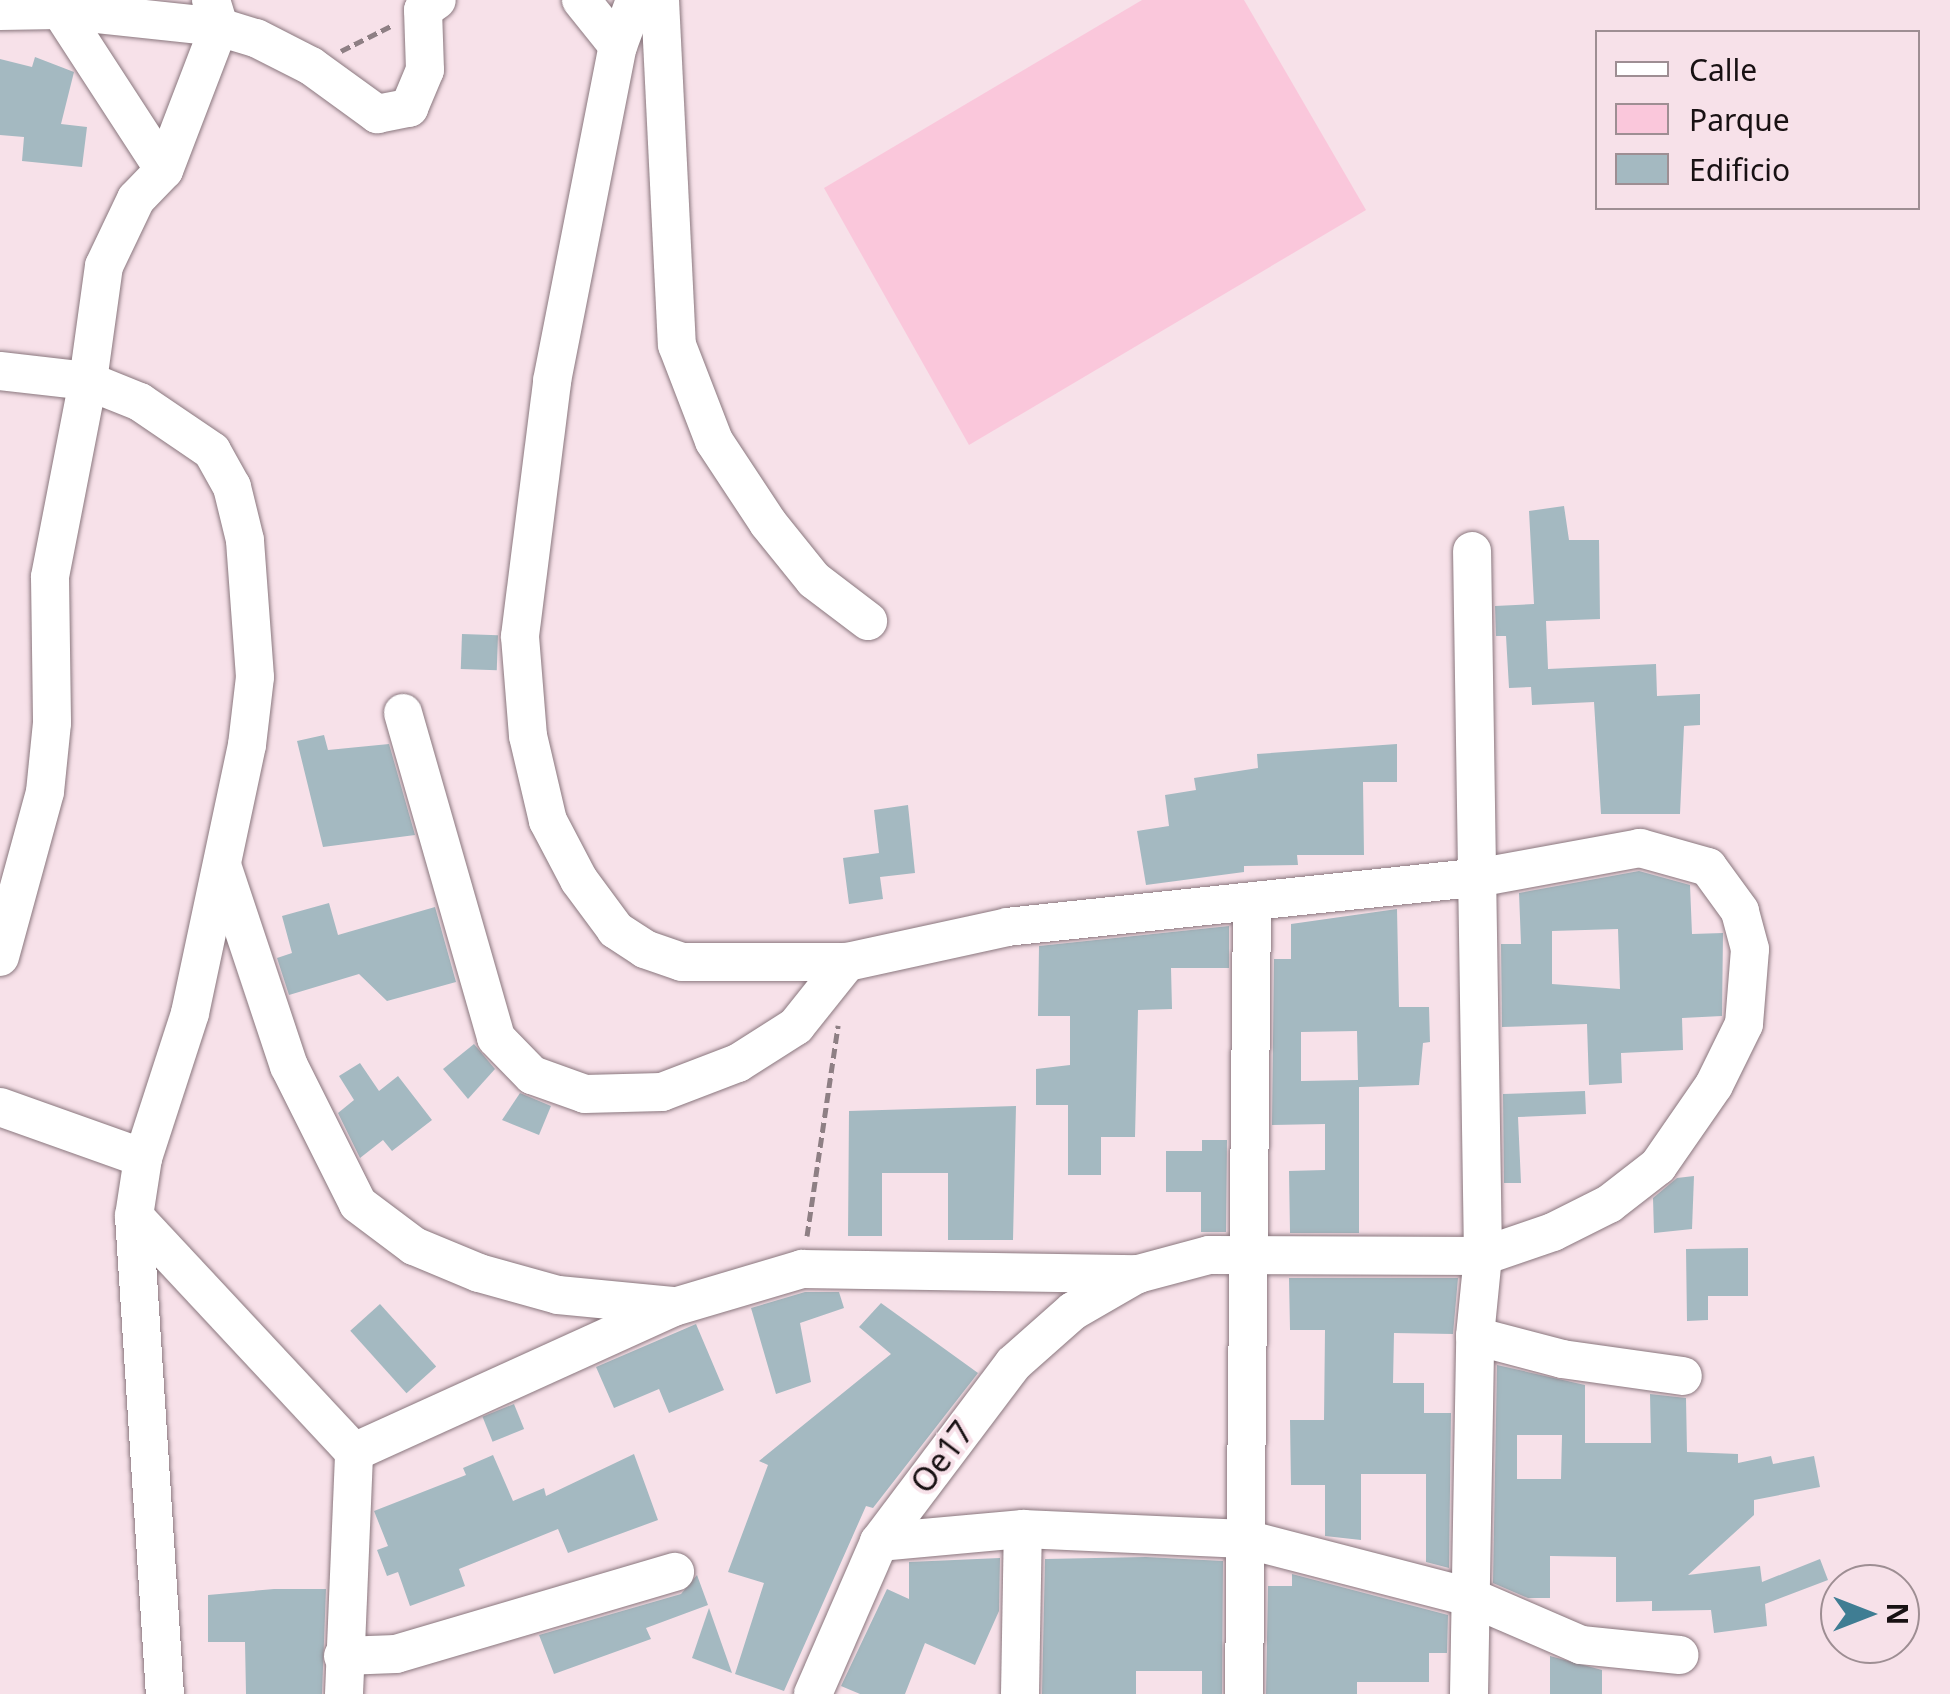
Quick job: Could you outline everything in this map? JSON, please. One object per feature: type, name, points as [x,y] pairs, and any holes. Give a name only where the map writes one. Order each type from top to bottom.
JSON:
[{"type":"street","points":[[582,0],[618,46]]},
{"type":"street","points":[[354,1452],[674,1307],[802,1269],[1138,1274],[1186,1258],[1248,1253],[1483,1256],[1553,1232],[1608,1204],[1658,1166],[1714,1085],[1744,1024],[1750,949],[1740,912],[1718,879],[1686,856],[1640,848],[1482,878],[1008,927],[847,962],[682,962],[644,950],[616,930],[578,880],[548,821],[528,736],[520,636],[552,381],[618,46],[635,0]]},
{"type":"street","points":[[660,0],[677,344],[714,441],[768,524],[814,580],[868,622]]},
{"type":"street","points":[[0,11],[215,13],[312,66],[377,114],[409,108],[426,70],[430,5]]},
{"type":"street","points":[[60,10],[164,170]]},
{"type":"street","points":[[0,957],[45,792],[52,723],[50,577],[88,381],[104,266],[136,199],[164,170],[215,13]]},
{"type":"street","points":[[0,370],[88,381],[188,430],[212,450],[232,487],[246,540],[255,677],[223,868],[190,1013],[142,1158],[134,1216],[165,1694]]},
{"type":"street","points":[[1469,1694],[1475,1336],[1483,1256],[1482,878],[1472,551]]},
{"type":"street","points":[[403,714],[496,1038],[532,1076],[585,1094],[662,1092],[738,1063],[796,1026],[847,962]]},
{"type":"street","points":[[223,868],[289,1066],[358,1204],[414,1246],[480,1273],[558,1295],[674,1307]]},
{"type":"street","points":[[1244,1694],[1252,904]]},
{"type":"street","points":[[0,1107],[142,1158]]},
{"type":"street","points":[[134,1216],[354,1452],[344,1694]]},
{"type":"street","name":"Oe17","points":[[813,1694],[878,1542],[1013,1364],[1073,1311],[1138,1274]]},
{"type":"street","points":[[1475,1336],[1562,1359],[1683,1376]]},
{"type":"street","points":[[1020,1694],[1023,1529]]},
{"type":"street","points":[[878,1542],[1023,1529],[1246,1538],[1470,1597],[1581,1646],[1679,1655]]},
{"type":"street","points":[[343,1656],[396,1654],[675,1572]]},
{"type":"path","points":[[312,66],[430,5]]},
{"type":"path","points":[[802,1269],[839,1020]]},
{"type":"green space","points":[[1142,0],[1244,0],[1366,210],[969,445],[824,188]]},
{"type":"building","points":[[35,57],[74,72],[61,124],[87,127],[82,167],[22,161],[24,137],[0,135],[0,59],[32,67]]},
{"type":"building","points":[[1564,506],[1569,540],[1599,540],[1600,619],[1546,621],[1548,669],[1656,664],[1657,696],[1700,694],[1700,725],[1684,726],[1680,814],[1601,814],[1594,702],[1532,705],[1531,687],[1509,688],[1506,636],[1496,636],[1495,606],[1534,604],[1529,511]]},
{"type":"building","points":[[462,634],[498,635],[497,670],[461,669]]},
{"type":"building","points":[[324,735],[328,750],[389,744],[415,835],[323,847],[297,741]]},
{"type":"building","points":[[1397,744],[1397,782],[1363,782],[1364,855],[1297,855],[1298,865],[1244,866],[1244,872],[1146,885],[1137,831],[1169,826],[1165,795],[1196,790],[1194,778],[1258,768],[1257,754]]},
{"type":"building","points":[[908,805],[915,873],[880,877],[883,899],[849,904],[843,858],[879,853],[874,810]]},
{"type":"building","points":[[1639,871],[1690,885],[1692,934],[1723,933],[1722,1016],[1682,1018],[1683,1050],[1621,1053],[1622,1083],[1589,1085],[1587,1024],[1502,1027],[1501,944],[1521,944],[1519,893]],"holes":[[[1618,929],[1620,989],[1552,984],[1552,931]]]},
{"type":"building","points":[[329,903],[338,935],[435,907],[456,982],[387,1001],[359,974],[289,995],[277,958],[292,953],[282,916]]},
{"type":"building","points":[[1397,909],[1399,1007],[1429,1007],[1430,1042],[1423,1043],[1419,1085],[1359,1087],[1359,1233],[1290,1233],[1289,1171],[1325,1170],[1325,1124],[1272,1125],[1274,959],[1291,959],[1291,924]],"holes":[[[1357,1031],[1358,1080],[1301,1081],[1301,1032]]]},
{"type":"building","points":[[1229,926],[1229,968],[1171,968],[1172,1009],[1138,1010],[1135,1137],[1101,1137],[1101,1175],[1068,1175],[1068,1105],[1036,1105],[1036,1069],[1070,1065],[1070,1016],[1038,1016],[1039,946]]},
{"type":"building","points":[[474,1044],[495,1069],[468,1099],[443,1069]]},
{"type":"building","points":[[360,1063],[379,1091],[398,1076],[432,1120],[392,1151],[383,1140],[360,1158],[338,1113],[354,1100],[339,1076]]},
{"type":"building","points":[[1585,1091],[1586,1114],[1518,1117],[1521,1183],[1504,1183],[1503,1094]]},
{"type":"building","points":[[520,1093],[551,1106],[539,1135],[502,1120]]},
{"type":"building","points":[[1016,1106],[1013,1240],[948,1240],[948,1173],[882,1173],[882,1236],[848,1236],[849,1111]]},
{"type":"building","points":[[1202,1140],[1227,1140],[1226,1232],[1201,1232],[1201,1192],[1166,1192],[1166,1151],[1202,1151]]},
{"type":"building","points":[[1694,1176],[1692,1229],[1654,1233],[1653,1198],[1677,1178]]},
{"type":"building","points":[[1748,1248],[1748,1296],[1708,1296],[1708,1320],[1687,1321],[1686,1249]]},
{"type":"building","points":[[1289,1278],[1458,1278],[1453,1334],[1394,1333],[1393,1383],[1424,1383],[1424,1413],[1451,1413],[1449,1568],[1426,1562],[1426,1474],[1361,1474],[1361,1540],[1325,1536],[1325,1485],[1291,1485],[1290,1420],[1324,1420],[1325,1330],[1290,1330]]},
{"type":"building","points":[[805,1292],[839,1292],[844,1308],[800,1323],[811,1382],[776,1394],[751,1308]]},
{"type":"building","points":[[881,1303],[978,1373],[873,1508],[866,1506],[784,1691],[735,1674],[764,1583],[728,1572],[768,1465],[759,1461],[891,1354],[859,1327]]},
{"type":"building","points":[[380,1304],[436,1366],[406,1393],[350,1331]]},
{"type":"building","points":[[696,1324],[724,1390],[669,1413],[659,1389],[614,1408],[596,1367]]},
{"type":"building","points":[[1497,1365],[1585,1385],[1585,1443],[1651,1443],[1650,1394],[1686,1398],[1687,1452],[1738,1454],[1738,1463],[1771,1456],[1773,1464],[1814,1456],[1820,1487],[1754,1500],[1754,1515],[1688,1575],[1760,1566],[1762,1582],[1820,1559],[1820,1583],[1765,1604],[1767,1626],[1714,1633],[1711,1610],[1652,1611],[1652,1601],[1616,1602],[1616,1557],[1550,1556],[1550,1598],[1528,1598],[1493,1583]],"holes":[[[1517,1435],[1562,1435],[1561,1479],[1517,1479]]]},
{"type":"building","points":[[514,1404],[524,1429],[493,1442],[482,1417]]},
{"type":"building","points":[[634,1454],[658,1520],[568,1553],[558,1529],[459,1569],[465,1586],[410,1606],[398,1572],[387,1576],[377,1550],[388,1546],[374,1511],[466,1475],[463,1468],[493,1455],[513,1501],[544,1488],[546,1496]]},
{"type":"building","points":[[1146,1557],[1223,1561],[1222,1694],[1202,1694],[1202,1671],[1136,1671],[1136,1694],[1042,1694],[1045,1559]]},
{"type":"building","points":[[1000,1558],[999,1611],[975,1665],[925,1643],[905,1694],[860,1694],[841,1686],[887,1589],[909,1599],[909,1562]]},
{"type":"building","points":[[1292,1574],[1448,1615],[1447,1653],[1429,1653],[1429,1682],[1357,1682],[1357,1694],[1266,1694],[1268,1586],[1292,1586]]},
{"type":"building","points":[[697,1575],[708,1605],[646,1628],[651,1639],[554,1674],[539,1635],[681,1594]]},
{"type":"building","points":[[326,1589],[322,1694],[246,1694],[245,1642],[208,1642],[208,1595]]},
{"type":"building","points":[[709,1608],[732,1673],[692,1658]]},
{"type":"building","points":[[1550,1656],[1602,1670],[1602,1694],[1550,1694]]}]
